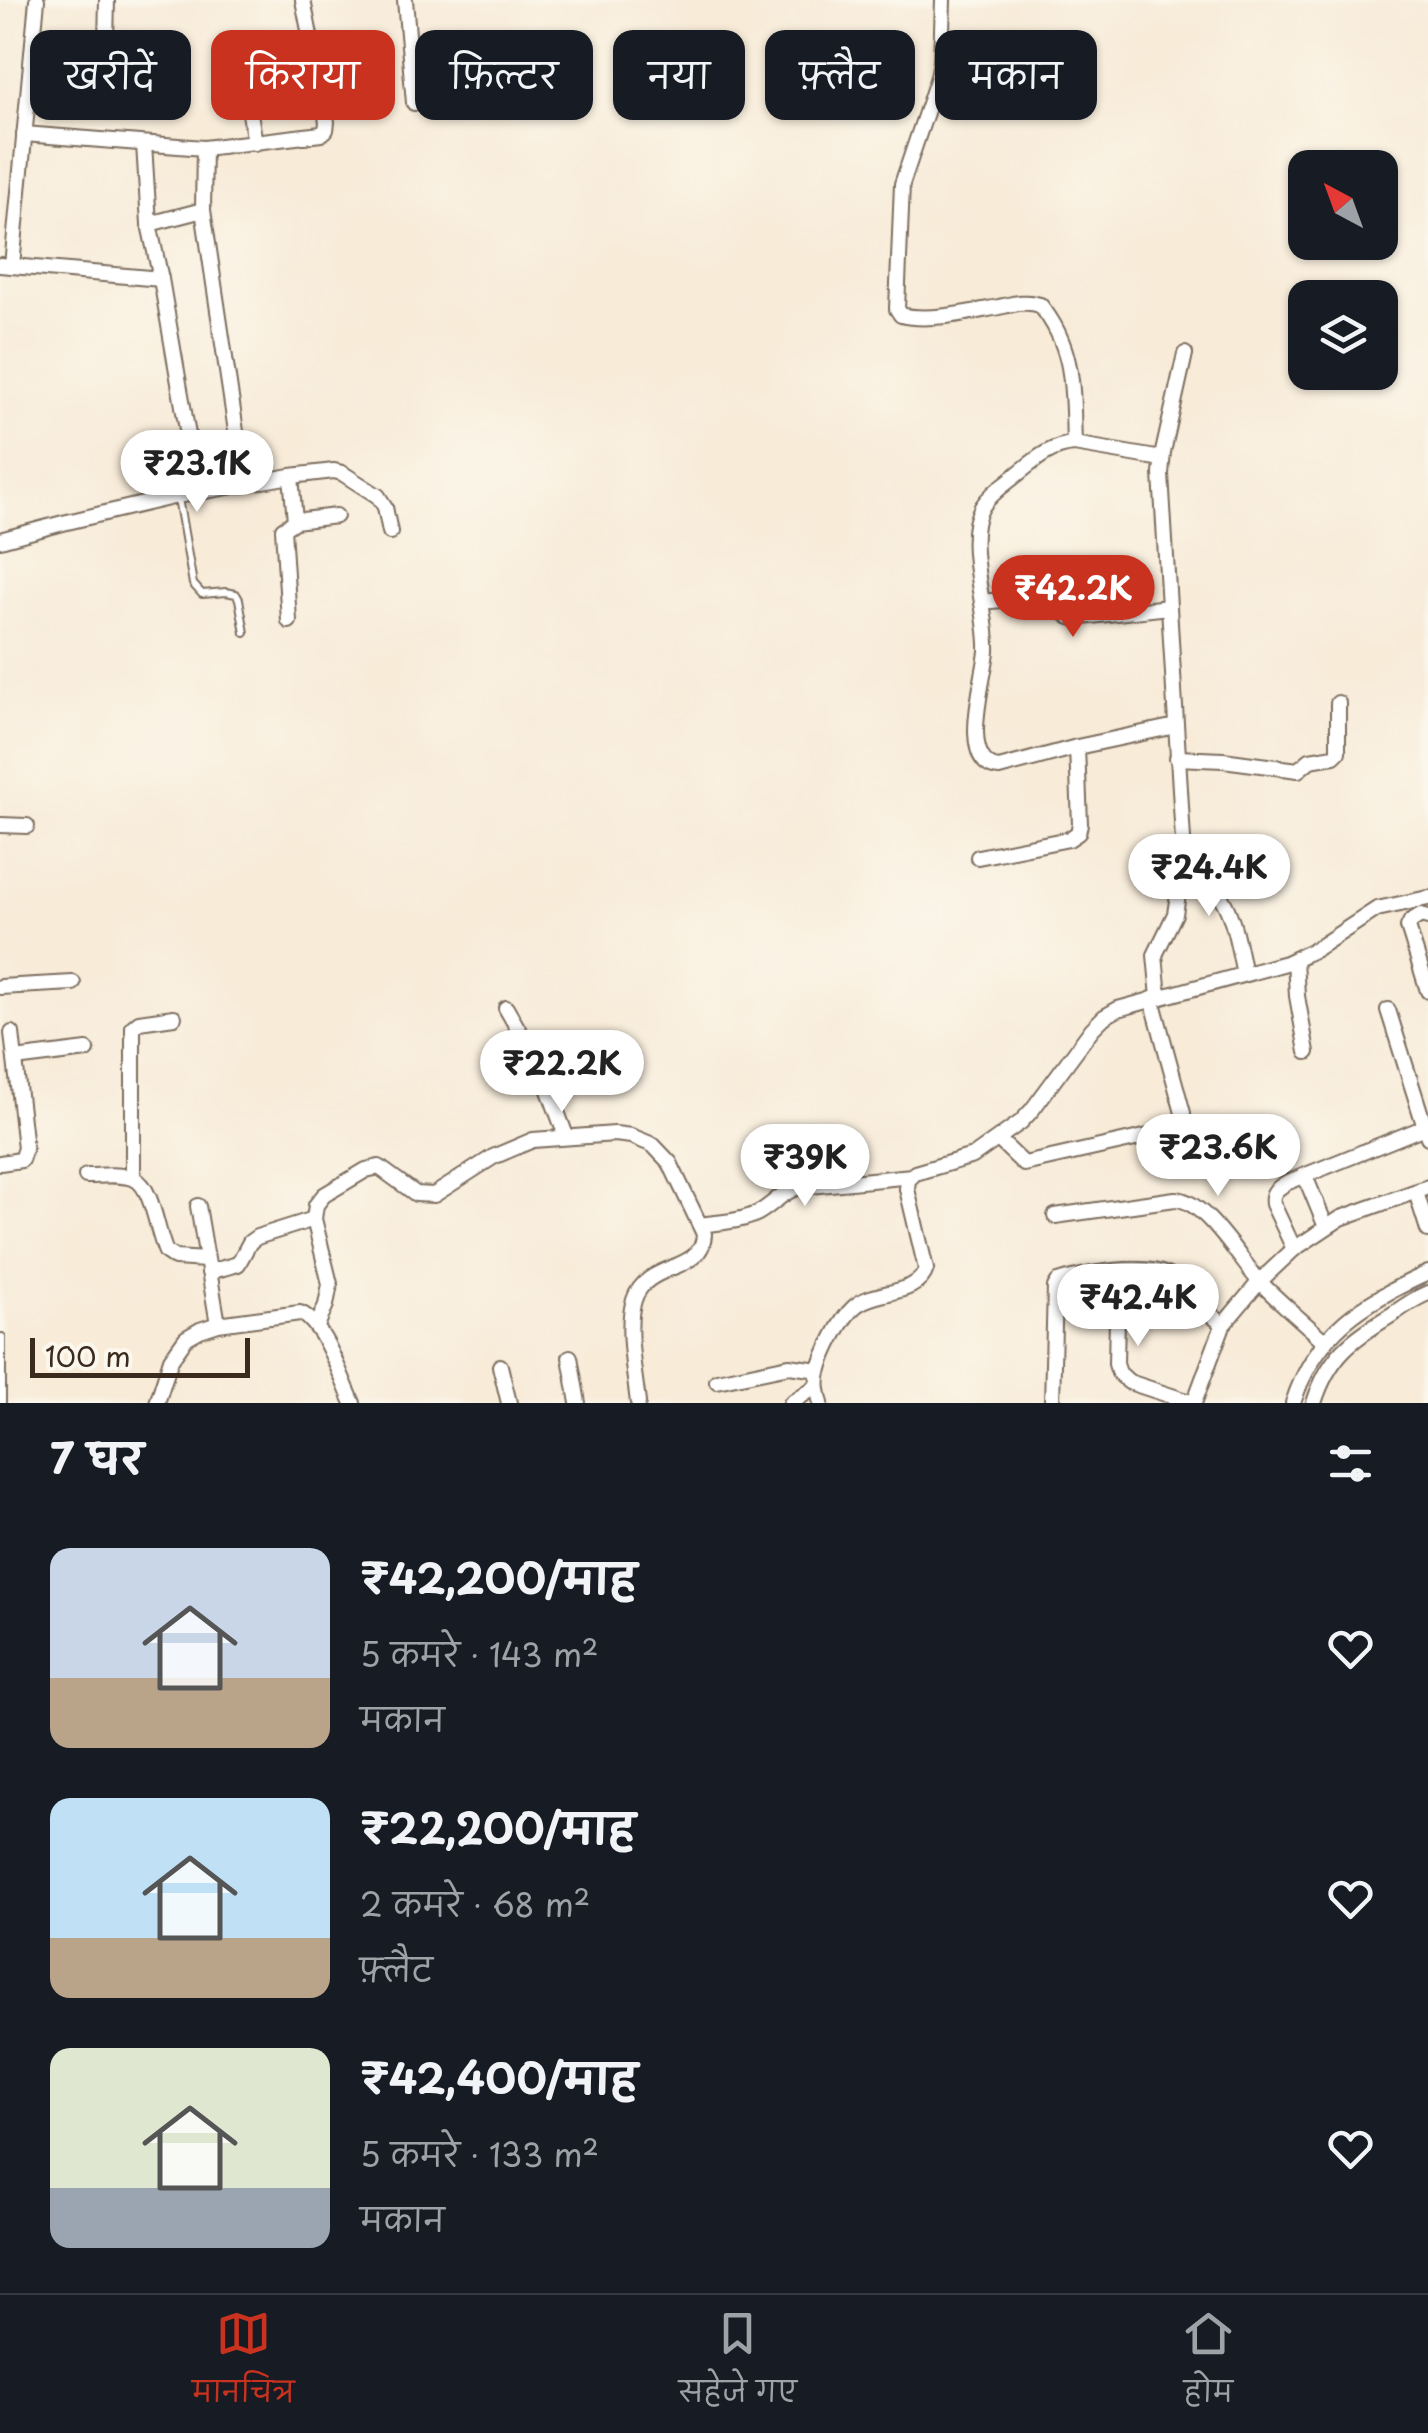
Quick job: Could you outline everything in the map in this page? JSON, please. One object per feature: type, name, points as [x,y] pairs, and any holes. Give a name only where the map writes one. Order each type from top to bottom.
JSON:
[{"type":"street","points":[[37,0],[6,265],[161,279]]},
{"type":"street","points":[[106,30],[107,0]]},
{"type":"street","points":[[24,134],[204,148],[316,135],[326,130],[327,122],[303,0]]},
{"type":"street","points":[[405,0],[414,103]]},
{"type":"street","points":[[943,0],[938,76],[902,184],[897,309],[911,317],[960,314],[1026,302],[1040,305],[1069,360],[1074,444]]},
{"type":"street","points":[[251,120],[255,143]]},
{"type":"street","points":[[144,144],[149,224],[198,493]]},
{"type":"street","points":[[204,148],[203,210],[244,484]]},
{"type":"street","points":[[149,224],[203,210]]},
{"type":"street","points":[[998,1140],[1024,1164],[1171,1130],[1180,1126],[1183,1119],[1155,998],[1155,955],[1175,914],[1184,856],[1162,459],[1185,354]]},
{"type":"street","points":[[1162,459],[1074,444],[1051,448],[983,505],[975,527],[987,654],[976,722],[977,746],[983,761],[994,768],[1008,767],[1077,747],[1176,726]]},
{"type":"street","points":[[0,540],[178,496],[334,471],[382,501],[390,532]]},
{"type":"street","points":[[291,476],[295,522]]},
{"type":"street","points":[[289,622],[282,532],[295,522],[336,516]]},
{"type":"street","points":[[982,602],[1049,595],[1066,615],[1074,618],[1168,607]]},
{"type":"street","points":[[1178,758],[1298,770],[1310,760],[1338,752],[1338,702]]},
{"type":"street","points":[[978,857],[1068,839],[1078,833],[1077,747]]},
{"type":"street","points":[[0,825],[27,826]]},
{"type":"street","points":[[1184,856],[1212,883],[1227,907],[1244,974]]},
{"type":"street","points":[[790,1403],[818,1378],[838,1330],[855,1306],[917,1283],[925,1275],[906,1184],[912,1176],[973,1156],[998,1140],[1032,1110],[1079,1044],[1104,1017],[1155,998],[1295,959],[1377,908],[1428,898]]},
{"type":"street","points":[[1428,917],[1415,917],[1408,927],[1428,991]]},
{"type":"street","points":[[1295,959],[1306,1052]]},
{"type":"street","points":[[0,987],[72,983]]},
{"type":"street","points":[[506,1008],[541,1068],[566,1136]]},
{"type":"street","points":[[1294,1249],[1272,1197],[1279,1188],[1427,1132],[1388,1010]]},
{"type":"street","points":[[133,1178],[133,1027],[140,1022],[174,1017]]},
{"type":"street","points":[[0,1163],[18,1162],[24,1154],[12,1033]]},
{"type":"street","points":[[15,1059],[87,1050]]},
{"type":"street","points":[[317,1326],[330,1284],[314,1218],[316,1206],[324,1195],[373,1167],[384,1169],[416,1194],[434,1195],[514,1146],[533,1140],[615,1134],[643,1140],[670,1163],[702,1225],[704,1242],[698,1254],[651,1278],[634,1300],[630,1322],[638,1403]]},
{"type":"street","points":[[86,1176],[133,1178],[141,1183],[166,1252],[174,1258],[208,1266],[238,1264],[253,1239],[314,1218]]},
{"type":"street","points":[[702,1225],[749,1218],[783,1193],[799,1187],[912,1176]]},
{"type":"street","points":[[1305,1176],[1326,1227]]},
{"type":"street","points":[[1118,1272],[1118,1373],[1129,1382],[1193,1403],[1223,1324],[1294,1249],[1354,1212],[1422,1190],[1428,1230]]},
{"type":"street","points":[[1055,1216],[1182,1199],[1195,1207],[1260,1281],[1324,1341]]},
{"type":"street","points":[[198,1206],[218,1324]]},
{"type":"street","points":[[1052,1403],[1056,1284],[1060,1281],[1118,1272],[1160,1271],[1223,1324]]},
{"type":"street","points":[[1293,1403],[1302,1374],[1324,1341],[1346,1319],[1428,1273]]},
{"type":"street","points":[[1314,1403],[1330,1366],[1357,1336],[1428,1293]]},
{"type":"street","points":[[157,1403],[170,1359],[186,1338],[218,1324],[300,1313],[317,1326],[353,1403]]},
{"type":"street","points":[[570,1357],[578,1403]]},
{"type":"street","points":[[500,1366],[509,1403]]},
{"type":"street","points":[[717,1381],[789,1366],[818,1378]]},
{"type":"street","points":[[818,1378],[821,1403]]},
{"type":"lane","points":[[178,496],[193,584],[202,594],[236,594],[245,633]]},
{"type":"lane","points":[[2,1336],[2,1403]]}]
